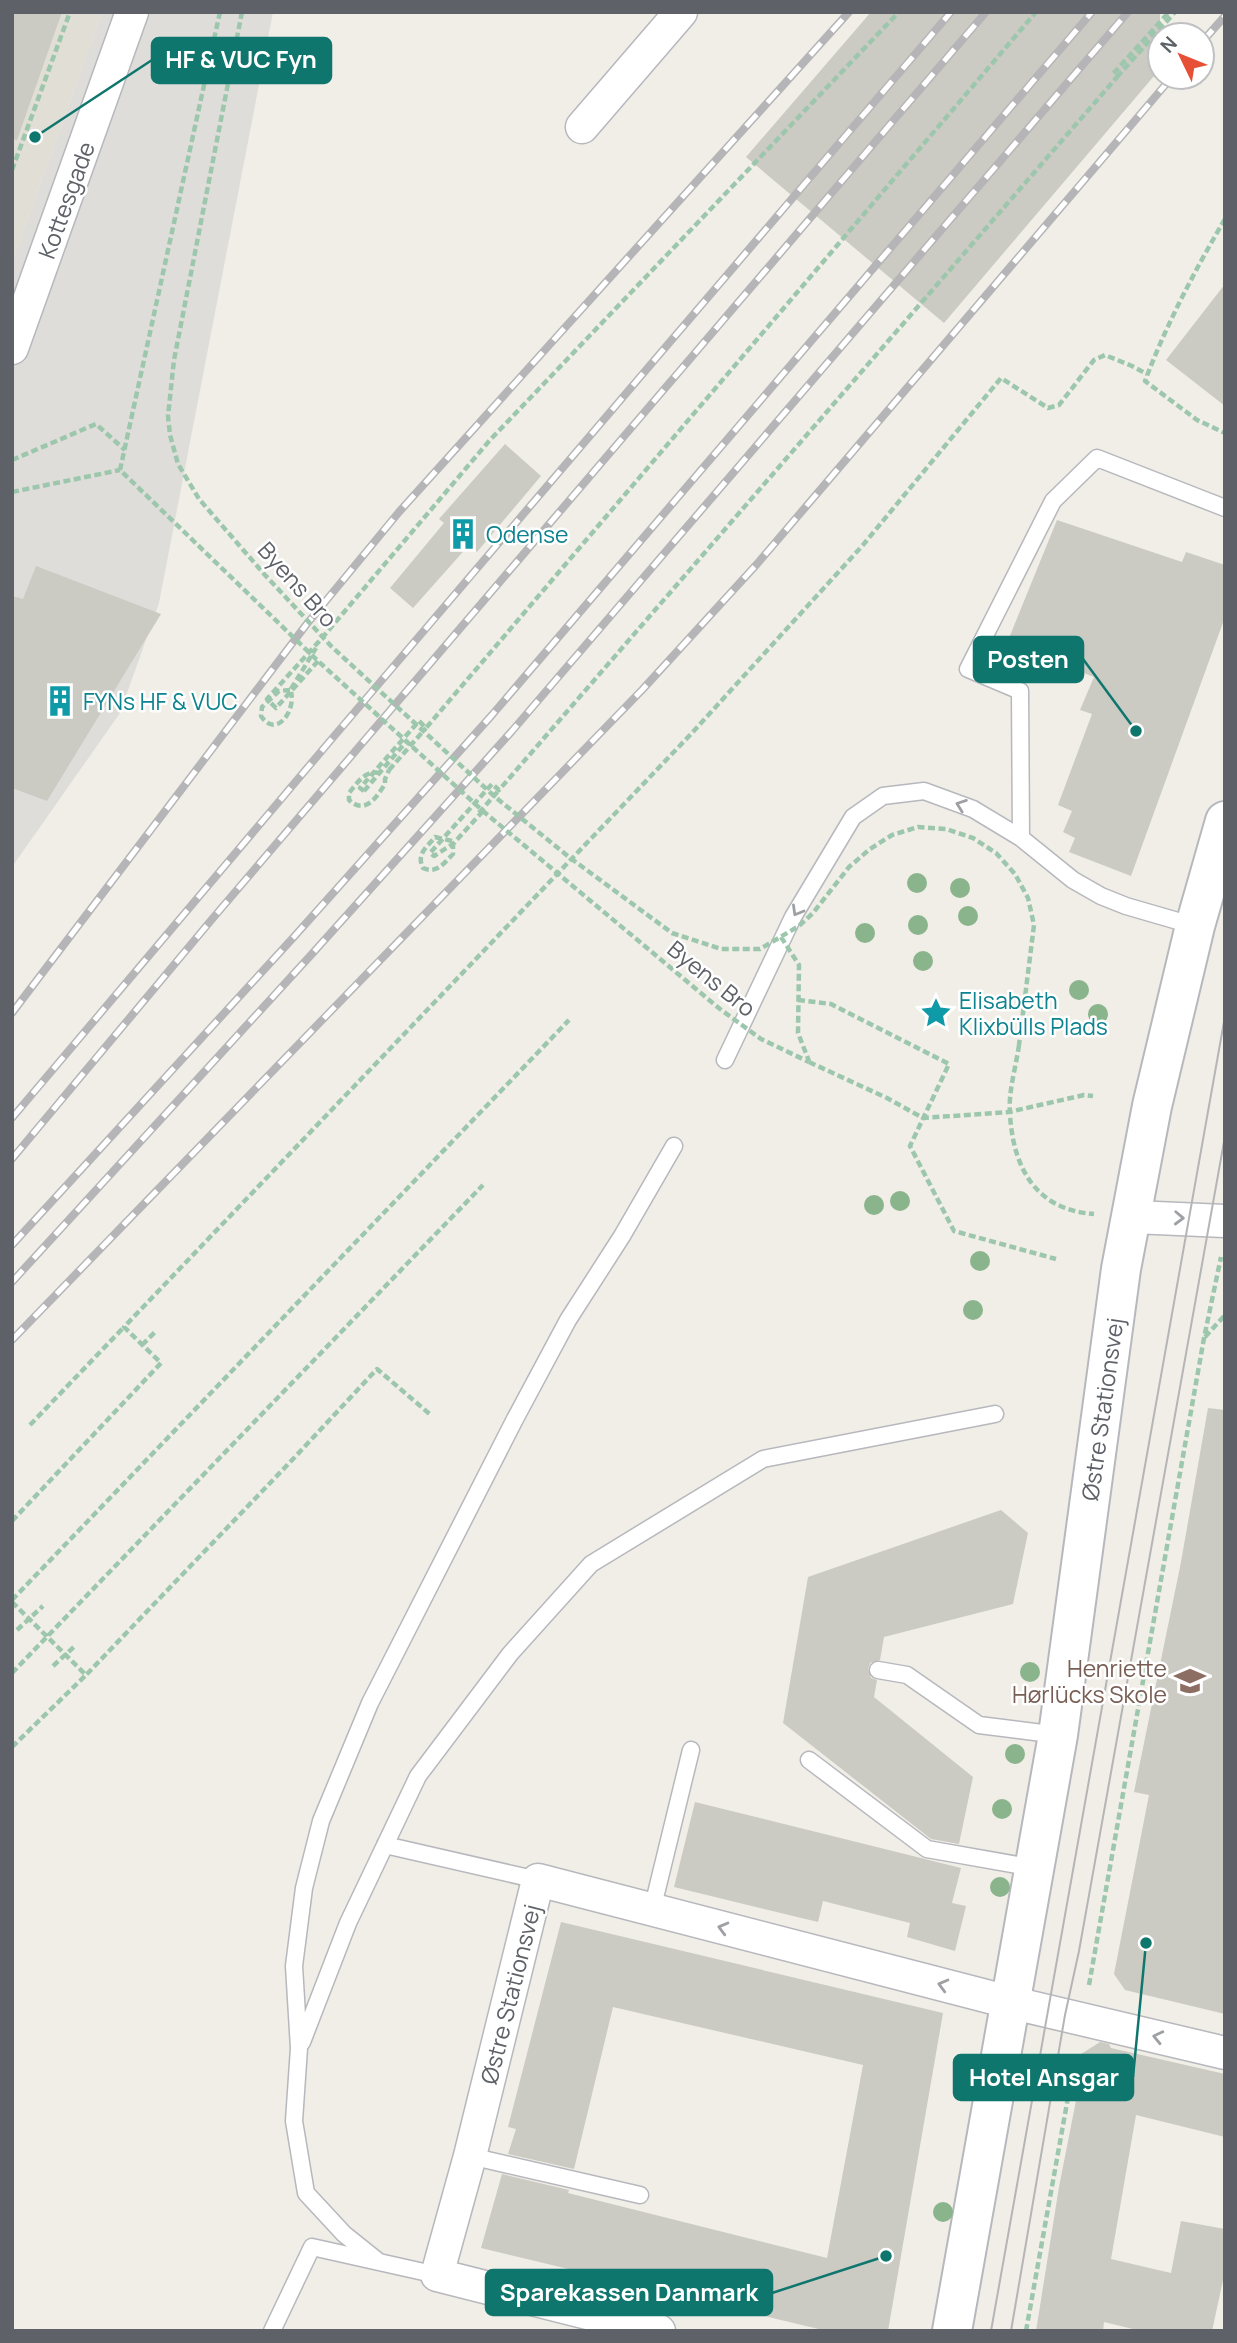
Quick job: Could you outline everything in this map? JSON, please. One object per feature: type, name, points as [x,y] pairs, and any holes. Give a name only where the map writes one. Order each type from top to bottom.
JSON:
[{"type":"street","name":"Kottesgade","points":[[12,348],[132,12]]},
{"type":"street","points":[[582,127],[681,12]]},
{"type":"street","name":"Østre Stationsvej","points":[[952,2331],[1058,1735],[1121,1269],[1152,1106],[1195,926],[1225,821]]},
{"type":"street","points":[[1133,1217],[1224,1236]]},
{"type":"street","name":"Østre Stationsvej","points":[[437,2275],[470,2156],[538,1880],[1009,2002]]},
{"type":"street","points":[[1009,2002],[1225,2053]]},
{"type":"street","points":[[437,2275],[659,2331]]},
{"type":"lane","points":[[1021,838],[1020,691],[968,669],[1054,501],[1097,458],[1225,509]]},
{"type":"lane","points":[[724,1060],[793,917],[853,817],[883,796],[924,791],[973,809],[1021,838],[1073,880],[1101,895],[1126,906],[1195,926]]},
{"type":"lane","points":[[379,2262],[344,2234],[306,2193],[293,2121],[299,2048],[294,1966],[304,1888],[321,1821],[370,1703],[515,1419],[568,1320],[622,1236],[674,1146]]},
{"type":"lane","points":[[299,2048],[348,1923],[418,1776],[510,1654],[591,1564],[764,1460],[995,1414]]},
{"type":"lane","points":[[878,1670],[908,1675],[979,1725],[1058,1735]]},
{"type":"lane","points":[[652,1910],[691,1749]]},
{"type":"lane","points":[[809,1760],[927,1849],[1035,1868]]},
{"type":"lane","points":[[385,1846],[538,1880]]},
{"type":"lane","points":[[470,2156],[640,2195]]},
{"type":"lane","points":[[272,2331],[312,2247],[437,2275]]},
{"type":"path","points":[[12,170],[70,12]]},
{"type":"path","points":[[12,492],[120,470],[220,12]]},
{"type":"path","name":"Byens Bro","points":[[242,12],[174,360],[168,416],[178,464],[199,499],[332,647],[494,796],[569,857],[672,933],[721,949],[760,949],[799,926],[813,913],[849,867],[870,849],[892,835],[918,827],[946,829],[972,838],[996,853],[1015,874],[1028,898],[1034,925],[1009,1112],[1015,1150],[1025,1175],[1047,1201],[1076,1213],[1133,1217]]},
{"type":"path","points":[[318,661],[276,708],[267,699],[322,639],[387,558],[490,440],[899,12]]},
{"type":"path","points":[[380,774],[366,774],[349,793],[349,800],[361,807],[370,805],[385,785],[389,770],[1036,12]]},
{"type":"path","points":[[1117,77],[1113,74],[1169,12]]},
{"type":"path","points":[[453,842],[435,837],[421,853],[423,868],[431,871],[438,869],[453,854],[453,842],[1175,12]]},
{"type":"path","points":[[1225,219],[1207,249],[1145,380],[1197,420],[1225,433]]},
{"type":"path","points":[[30,1424],[691,734],[863,545],[1001,378],[1048,408],[1059,405],[1094,360],[1105,355],[1147,374]]},
{"type":"path","points":[[12,460],[96,424],[125,450]]},
{"type":"path","name":"Byens Bro","points":[[120,470],[318,661],[482,811],[720,1009],[761,1039],[887,1098],[923,1118]]},
{"type":"path","points":[[291,691],[279,691],[262,707],[261,716],[265,723],[278,725],[292,709],[294,702],[291,691],[322,639]]},
{"type":"path","points":[[406,742],[364,791],[360,788],[419,721],[426,728]]},
{"type":"path","points":[[482,811],[453,842],[434,856],[430,853],[492,784],[499,790]]},
{"type":"path","points":[[781,937],[799,965],[797,1033],[809,1062]]},
{"type":"path","points":[[797,1000],[831,1004],[949,1063],[909,1146],[954,1231],[1056,1259]]},
{"type":"path","points":[[86,1675],[12,1601],[569,1020]]},
{"type":"path","points":[[923,1118],[1009,1112],[1084,1095],[1093,1096]]},
{"type":"path","points":[[12,1673],[483,1185]]},
{"type":"path","points":[[1026,2331],[1224,1236]]},
{"type":"path","points":[[1204,1338],[1225,1315]]},
{"type":"path","points":[[12,1521],[161,1363],[124,1327]]},
{"type":"path","points":[[142,1345],[155,1332]]},
{"type":"path","points":[[12,1747],[86,1675],[377,1369],[432,1416]]},
{"type":"path","points":[[17,1630],[43,1606]]},
{"type":"path","points":[[53,1667],[76,1645]]},
{"type":"shaded area","points":[[12,12],[102,12],[12,262]]},
{"type":"shaded area","points":[[102,12],[273,12],[159,603],[120,713],[12,867],[12,262]]},
{"type":"building","points":[[12,12],[62,12],[17,140],[12,139]]},
{"type":"building","points":[[871,12],[1160,12],[1160,21],[1146,21],[1146,85],[944,323],[746,157]]},
{"type":"building","points":[[1225,284],[1225,406],[1166,360]]},
{"type":"building","name":"Odense","points":[[505,444],[541,476],[477,552],[469,545],[413,608],[390,588],[444,523],[439,519]]},
{"type":"building","points":[[1057,520],[1182,562],[1186,552],[1225,565],[1225,617],[1131,876],[1069,852],[1075,838],[1063,832],[1072,811],[1058,805],[1092,714],[1080,710],[1094,677],[1007,643]]},
{"type":"building","name":"FYNs HF & VUC","points":[[36,566],[161,614],[47,801],[12,788],[12,596],[23,599]]},
{"type":"building","points":[[1208,1408],[1225,1410],[1225,2014],[1125,1990],[1114,1974],[1149,1795],[1134,1792],[1181,1562]]},
{"type":"building","points":[[1001,1510],[1028,1533],[1013,1604],[884,1637],[880,1660],[870,1663],[868,1669],[871,1678],[877,1680],[874,1697],[973,1777],[959,1844],[931,1839],[783,1723],[808,1577]]},
{"type":"building","points":[[695,1802],[961,1868],[952,1903],[966,1906],[955,1951],[907,1937],[910,1923],[823,1901],[818,1922],[674,1887]]},
{"type":"building","points":[[561,1922],[943,2013],[888,2331],[827,2331],[481,2248],[502,2174],[827,2258],[863,2065],[613,2007],[574,2169],[508,2154],[516,2129],[508,2127]]},
{"type":"building","points":[[1100,2042],[1109,2044],[1111,2048],[1225,2074],[1225,2137],[1136,2115],[1111,2259],[1171,2273],[1181,2221],[1225,2229],[1225,2271],[1212,2331],[1141,2331],[1104,2322],[1103,2331],[1036,2331],[1059,2187],[1083,2065],[1078,2056]]},
{"type":"tram line","points":[[991,2331],[1225,1016]]},
{"type":"tram line","points":[[1011,2331],[1065,2015],[1079,1951],[1225,1136]]},
{"type":"railway","points":[[12,1013],[306,625],[399,512],[849,12]]},
{"type":"railway","points":[[12,1118],[951,12]]},
{"type":"railway","points":[[12,1159],[213,918],[986,12]]},
{"type":"railway","points":[[12,1245],[292,939],[492,715],[1092,12]]},
{"type":"railway","points":[[12,1282],[512,731],[1128,12]]},
{"type":"railway","points":[[1216,26],[1225,16]]},
{"type":"railway","points":[[12,1340],[642,690],[757,564],[1160,91]]},
{"type":"place","name":"HF & VUC Fyn","points":[[35,137]]},
{"type":"place","name":"Odense","points":[[463,534]]},
{"type":"place","name":"FYNs HF & VUC","points":[[60,701]]},
{"type":"place","name":"Posten","points":[[1136,731]]},
{"type":"place","name":"Elisabeth Klixbülls Plads","points":[[936,1013]]},
{"type":"place","name":"Henriette Hørlücks Skole","points":[[1190,1681]]},
{"type":"place","name":"Hotel Ansgar","points":[[1146,1943]]},
{"type":"place","name":"Sparekassen Danmark","points":[[886,2256]]}]
